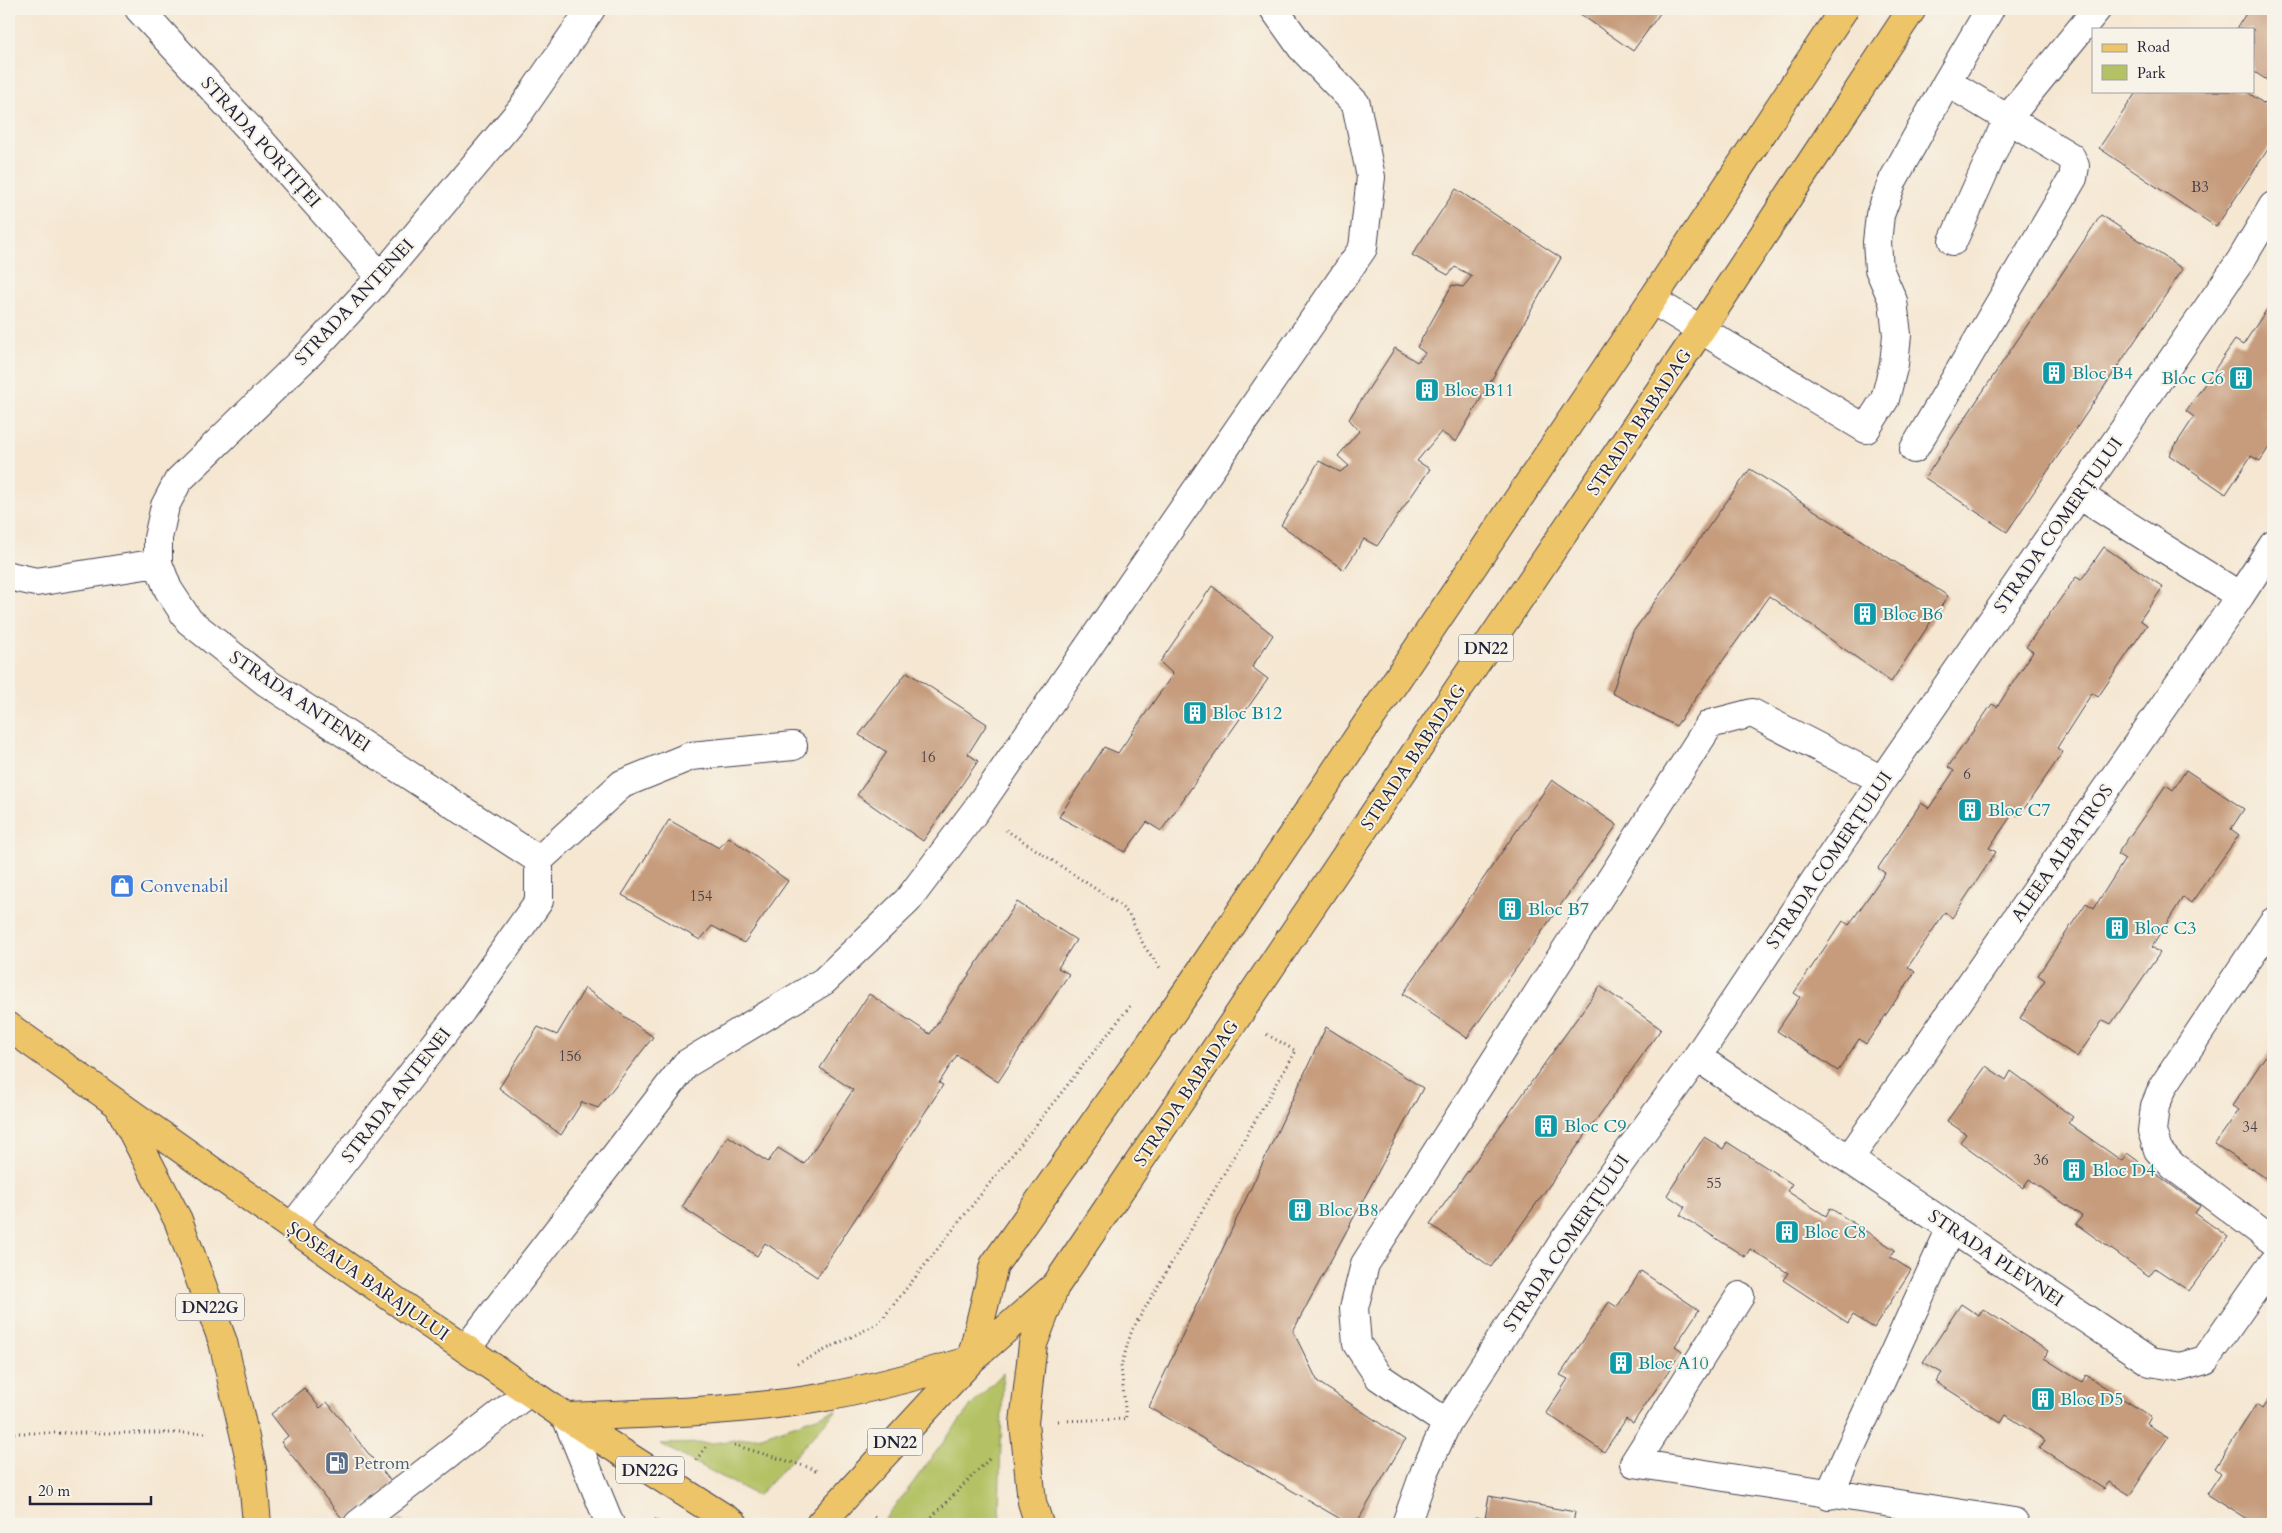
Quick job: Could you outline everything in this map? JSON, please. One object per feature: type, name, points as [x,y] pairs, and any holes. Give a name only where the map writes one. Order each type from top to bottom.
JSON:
[{"type":"main road","name":"STRADA BABADAG","points":[[971,1360],[994,1265],[1190,987],[1652,300],[1844,9]]},
{"type":"main road","name":"STRADA BABADAG","points":[[820,1524],[971,1360],[1056,1285],[1700,330],[1912,9]]},
{"type":"main road","name":"ȘOSEAUA BARAJULUI","points":[[9,1027],[466,1349],[566,1417],[734,1524]]},
{"type":"main road","name":"DN22G","points":[[118,1104],[178,1220],[223,1342],[252,1468],[257,1524]]},
{"type":"main road","points":[[1039,1524],[1032,1502],[1024,1423],[1034,1344],[1056,1285]]},
{"type":"main road","points":[[566,1417],[711,1411],[819,1398],[893,1383],[971,1360]]},
{"type":"street","name":"STRADA PORTIȚEI","points":[[139,9],[260,140],[381,277]]},
{"type":"street","name":"STRADA ANTENEI","points":[[292,1227],[462,1010],[539,901],[539,860],[266,682],[189,621],[168,589],[158,563],[158,538],[165,506],[178,481],[310,353],[381,277],[521,110],[591,9]]},
{"type":"street","points":[[466,1349],[686,1064],[824,981],[908,900],[976,810],[1362,248],[1371,177],[1356,104],[1301,47],[1274,9]]},
{"type":"street","points":[[1652,300],[1866,429],[1885,399],[1894,364],[1897,335],[1893,301],[1879,269],[1877,242],[1880,215],[1893,180],[1990,9]]},
{"type":"street","points":[[1953,241],[2008,118],[2097,9]]},
{"type":"street","points":[[1914,449],[2073,178],[2075,166],[2071,157],[1947,82]]},
{"type":"street","name":"STRADA COMERȚULUI","points":[[1406,1524],[1424,1470],[1447,1423],[1565,1239],[1697,1057],[1882,780],[2241,260],[2273,206]]},
{"type":"street","points":[[2079,495],[2240,596]]},
{"type":"street","name":"ALEEA ALBATROS","points":[[1849,1159],[2240,596],[2273,545]]},
{"type":"street","points":[[9,576],[36,582],[158,563]]},
{"type":"street","points":[[1447,1423],[1379,1378],[1357,1344],[1354,1308],[1365,1264],[1710,724],[1752,713],[1882,780]]},
{"type":"street","points":[[539,860],[622,784],[691,756],[793,746]]},
{"type":"street","points":[[2273,922],[2164,1085],[2155,1106],[2152,1131],[2158,1150],[2173,1166],[2273,1241]]},
{"type":"street","name":"STRADA PLEVNEI","points":[[1697,1057],[2150,1362],[2180,1367],[2205,1360],[2273,1263]]},
{"type":"street","points":[[1829,1495],[1951,1228]]},
{"type":"street","points":[[1740,1296],[1634,1463],[1829,1495],[2014,1522],[2015,1524]]},
{"type":"street","points":[[358,1524],[529,1392]]},
{"type":"street","points":[[566,1417],[610,1524]]},
{"type":"path","points":[[976,810],[1117,903],[1129,914],[1144,946],[1160,968],[1190,987]]},
{"type":"path","points":[[1154,976],[1160,968]]},
{"type":"path","points":[[794,1366],[879,1323],[1136,999]]},
{"type":"path","points":[[925,1524],[1024,1423],[1126,1419],[1121,1366],[1132,1330],[1296,1051],[1237,1018]]},
{"type":"path","points":[[711,1411],[712,1438],[814,1469],[848,1494],[883,1524]]},
{"type":"path","points":[[9,1433],[244,1433]]},
{"type":"green space","points":[[1003,1373],[999,1510],[1003,1524],[882,1524],[969,1408]]},
{"type":"green space","points":[[837,1410],[758,1496],[660,1444],[713,1443],[762,1436]]},
{"type":"building","points":[[1573,9],[1663,9],[1633,51]]},
{"type":"building","points":[[2249,9],[2273,9],[2273,84],[2254,72],[2254,28],[2237,28]]},
{"type":"building","points":[[2136,92],[2247,92],[2273,110],[2273,142],[2216,227],[2099,148]]},
{"type":"building","name":"Bloc B11","points":[[1456,189],[1561,258],[1456,442],[1441,432],[1417,461],[1430,469],[1377,546],[1364,539],[1344,570],[1281,525],[1319,461],[1340,472],[1349,466],[1338,456],[1359,431],[1349,419],[1395,348],[1417,362],[1425,353],[1417,347],[1452,285],[1463,287],[1472,276],[1455,267],[1448,275],[1412,255]]},
{"type":"building","name":"Bloc B4","points":[[2101,215],[2183,269],[2007,532],[1925,478]]},
{"type":"building","name":"Bloc C6","points":[[2273,300],[2273,441],[2260,461],[2251,456],[2226,494],[2169,455],[2194,417],[2186,411],[2235,340],[2243,345]]},
{"type":"building","name":"Bloc B6","points":[[1750,469],[1948,596],[1891,682],[1769,596],[1676,726],[1612,693],[1633,632]]},
{"type":"building","name":"Bloc C7","points":[[2104,547],[2163,587],[2140,620],[2147,625],[2098,697],[2092,693],[2057,748],[2063,752],[2019,816],[2014,812],[1989,848],[1996,852],[1952,918],[1945,912],[1908,967],[1915,972],[1866,1044],[1859,1039],[1838,1071],[1777,1031],[1800,997],[1794,993],[1843,921],[1849,925],[1885,873],[1878,868],[1921,803],[1929,808],[1954,771],[1948,767],[1992,704],[1997,707],[2033,652],[2026,647],[2076,577],[2081,580]]},
{"type":"building","name":"Bloc B12","points":[[1212,586],[1273,635],[1252,667],[1268,679],[1161,831],[1147,822],[1125,852],[1059,817],[1104,747],[1118,753],[1173,674],[1160,662]]},
{"type":"building","points":[[907,672],[987,724],[968,754],[978,761],[923,841],[857,795],[887,752],[859,735]]},
{"type":"building","name":"Bloc C3","points":[[2186,770],[2244,809],[2231,829],[2239,835],[2191,903],[2183,897],[2152,947],[2160,953],[2111,1024],[2103,1020],[2077,1057],[2020,1018],[2045,980],[2038,975],[2086,903],[2094,908],[2125,859],[2117,854],[2166,785],[2173,790]]},
{"type":"building","name":"Bloc B7","points":[[1552,780],[1617,825],[1467,1038],[1403,994]]},
{"type":"building","points":[[669,820],[719,848],[729,837],[788,881],[744,943],[712,926],[700,940],[622,895]]},
{"type":"building","points":[[1017,902],[1076,940],[1058,968],[1069,974],[998,1082],[957,1055],[939,1083],[943,1085],[817,1277],[765,1243],[757,1256],[682,1207],[728,1136],[768,1162],[778,1148],[804,1164],[853,1090],[820,1068],[869,994],[930,1034]]},
{"type":"building","name":"Bloc C9","points":[[1600,986],[1661,1029],[1491,1267],[1430,1224]]},
{"type":"building","points":[[585,988],[653,1037],[598,1108],[582,1102],[561,1135],[499,1088],[538,1027],[557,1035]]},
{"type":"building","name":"Bloc B8","points":[[1326,1027],[1423,1088],[1293,1331],[1318,1382],[1405,1440],[1356,1524],[1349,1524],[1149,1407]]},
{"type":"building","points":[[2273,1045],[2273,1183],[2215,1144],[2239,1110],[2232,1106]]},
{"type":"building","name":"Bloc D4","points":[[1986,1066],[2006,1080],[2011,1071],[2073,1117],[2068,1123],[2122,1161],[2127,1153],[2200,1206],[2195,1213],[2228,1237],[2189,1291],[2155,1268],[2149,1276],[2076,1224],[2082,1216],[2029,1179],[2023,1188],[1960,1142],[1966,1134],[1947,1121]]},
{"type":"building","name":"Bloc C8","points":[[1704,1137],[1723,1149],[1727,1142],[1792,1184],[1787,1191],[1826,1216],[1830,1208],[1895,1250],[1890,1257],[1911,1270],[1874,1328],[1853,1315],[1848,1323],[1783,1280],[1788,1273],[1750,1249],[1745,1257],[1680,1215],[1685,1207],[1667,1195]]},
{"type":"building","name":"Bloc A10","points":[[1641,1271],[1699,1310],[1675,1346],[1682,1351],[1633,1423],[1626,1419],[1604,1452],[1546,1413],[1568,1379],[1560,1375],[1609,1302],[1617,1307]]},
{"type":"building","name":"Bloc D5","points":[[1961,1304],[1979,1316],[1983,1309],[2048,1351],[2044,1358],[2082,1382],[2086,1375],[2151,1417],[2147,1424],[2168,1437],[2130,1495],[2109,1482],[2104,1489],[2040,1448],[2045,1440],[2006,1415],[2001,1423],[1936,1382],[1942,1373],[1923,1362]]},
{"type":"building","name":"Petrom","points":[[304,1388],[320,1408],[327,1402],[393,1484],[345,1522],[281,1442],[288,1436],[271,1414]]},
{"type":"building","points":[[2273,1393],[2273,1520],[2270,1524],[2254,1524],[2207,1494],[2221,1473],[2215,1468],[2256,1405],[2262,1409]]},
{"type":"building","points":[[1489,1496],[1575,1512],[1573,1524],[1473,1524],[1475,1517],[1485,1519]]},
{"type":"building","name":"Petrom","points":[[401,1519],[405,1524],[395,1524]]},
{"type":"building","points":[[1614,1520],[1629,1523],[1629,1524],[1613,1524]]},
{"type":"place","name":"Bloc B4","points":[[2054,373]]},
{"type":"place","name":"Bloc C6","points":[[2241,378]]},
{"type":"place","name":"Bloc B11","points":[[1427,390]]},
{"type":"place","name":"Bloc B6","points":[[1865,614]]},
{"type":"place","name":"Bloc B12","points":[[1195,713]]},
{"type":"place","name":"Bloc C7","points":[[1970,810]]},
{"type":"place","name":"Convenabil","points":[[122,886]]},
{"type":"place","name":"Bloc B7","points":[[1510,909]]},
{"type":"place","name":"Bloc C3","points":[[2117,928]]},
{"type":"place","name":"Bloc C9","points":[[1546,1126]]},
{"type":"place","name":"Bloc D4","points":[[2074,1170]]},
{"type":"place","name":"Bloc B8","points":[[1300,1210]]},
{"type":"place","name":"Bloc C8","points":[[1787,1232]]},
{"type":"place","name":"Bloc A10","points":[[1621,1363]]},
{"type":"place","name":"Bloc D5","points":[[2043,1399]]},
{"type":"place","name":"Petrom","points":[[337,1463]]}]
